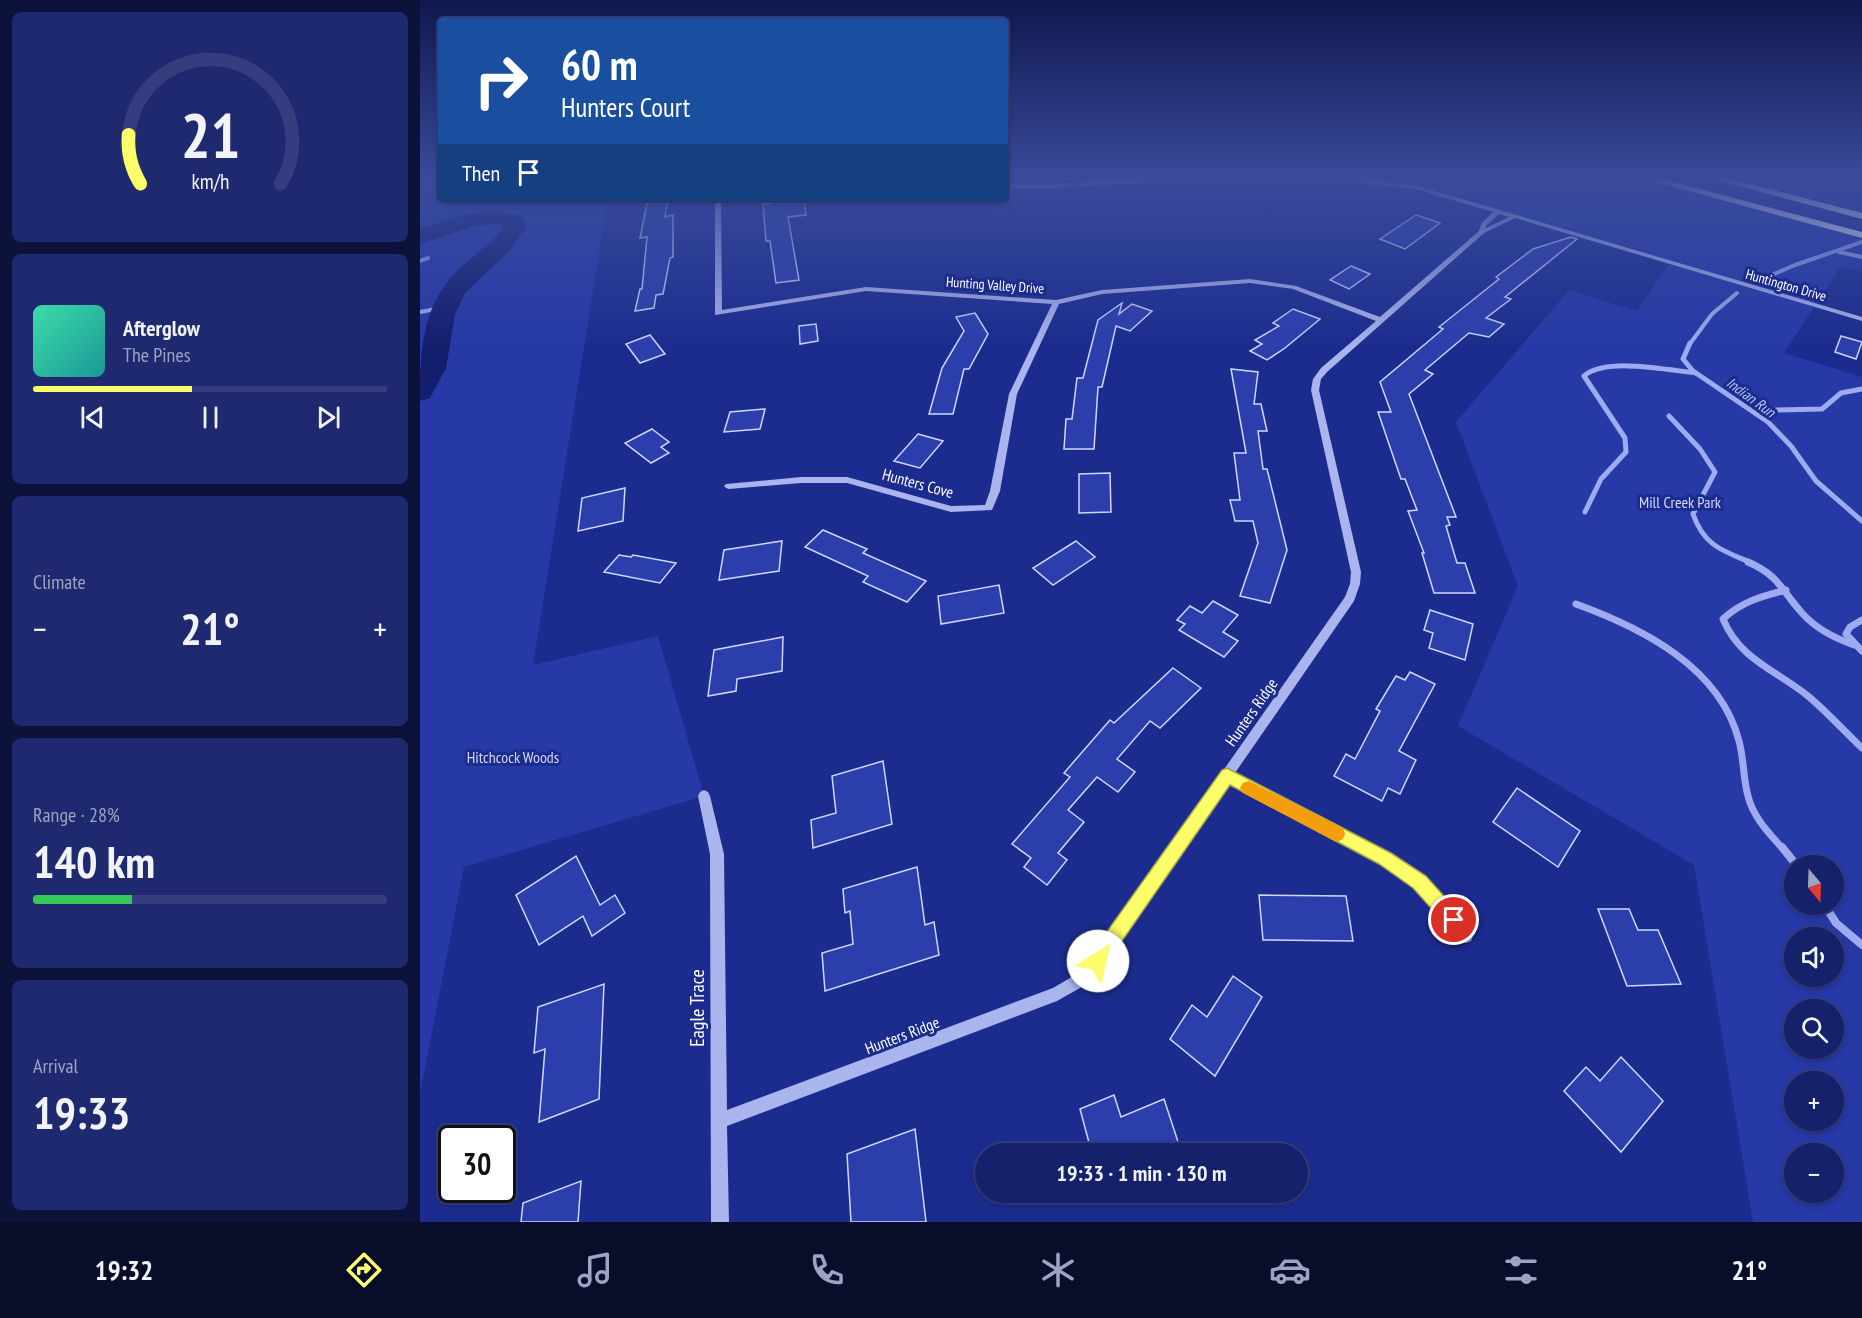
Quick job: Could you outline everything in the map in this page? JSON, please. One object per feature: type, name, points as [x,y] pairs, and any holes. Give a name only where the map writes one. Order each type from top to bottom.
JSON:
[{"type":"street","name":"Hunting Valley Drive","points":[[718,234],[718,313],[874,289],[1056,302],[1102,291],[1260,281],[1294,287],[1380,320]]},
{"type":"street","name":"Hunters Ridge","points":[[719,1121],[1057,994],[1075,983],[1098,961],[1350,598],[1356,572],[1315,390],[1317,380],[1324,370],[1480,234]]},
{"type":"street","name":"Huntington Drive","points":[[1571,234],[1862,319]]},
{"type":"street","name":"Hunters Cove","points":[[729,486],[801,480],[847,480],[951,509],[989,508],[995,491],[1012,394],[1056,302]]},
{"type":"street","points":[[1227,775],[1385,858],[1420,882],[1467,936]]},
{"type":"street","name":"Eagle Trace","points":[[704,796],[717,854],[720,1222]]},
{"type":"green space","name":"Hitchcock Woods","points":[[420,234],[602,234],[533,665],[658,636],[704,796],[464,867],[420,1094]]},
{"type":"green space","name":"Mill Creek Park","points":[[1571,234],[1862,235],[1862,272],[1841,266],[1784,353],[1862,377],[1862,1222],[1753,1222],[1694,865],[1458,726],[1518,586],[1456,422],[1569,290],[1637,311],[1669,264]]},
{"type":"building","points":[[641,234],[673,234],[673,257],[670,258],[663,294],[656,295],[654,308],[635,311],[640,289],[642,289],[647,237],[640,238]]},
{"type":"building","points":[[765,234],[791,234],[799,280],[776,283],[770,241],[766,241]]},
{"type":"building","points":[[1387,234],[1425,234],[1405,249],[1380,239]]},
{"type":"building","points":[[1571,237],[1577,239],[1505,297],[1511,299],[1486,318],[1504,324],[1489,337],[1469,333],[1425,370],[1433,374],[1409,394],[1456,517],[1447,517],[1450,525],[1446,526],[1457,563],[1465,563],[1475,593],[1434,593],[1422,553],[1424,553],[1408,511],[1417,510],[1405,479],[1401,479],[1378,412],[1391,412],[1380,382],[1443,329],[1439,327],[1499,279],[1496,277],[1533,249]]},
{"type":"building","points":[[1351,266],[1370,274],[1349,289],[1330,280]]},
{"type":"building","points":[[1122,303],[1119,314],[1132,304],[1152,311],[1130,331],[1116,326],[1102,387],[1098,387],[1094,449],[1064,449],[1066,419],[1072,419],[1077,378],[1083,378],[1098,320]]},
{"type":"building","points":[[1293,309],[1320,319],[1267,360],[1250,351],[1262,344],[1255,340],[1279,326],[1273,323]]},
{"type":"building","points":[[975,313],[988,334],[969,369],[964,369],[953,414],[929,414],[942,368],[964,331],[956,317]]},
{"type":"building","points":[[816,324],[818,341],[800,344],[799,326]]},
{"type":"building","points":[[650,335],[665,354],[640,363],[626,344]]},
{"type":"building","points":[[1841,336],[1862,342],[1856,359],[1835,352]]},
{"type":"building","points":[[1231,369],[1258,372],[1254,404],[1261,404],[1267,431],[1258,431],[1263,469],[1267,469],[1287,550],[1270,603],[1240,596],[1258,543],[1253,521],[1235,521],[1230,500],[1240,500],[1234,453],[1246,453]]},
{"type":"building","points":[[765,409],[760,429],[724,432],[730,412]]},
{"type":"building","points":[[652,429],[669,442],[661,447],[669,453],[651,463],[625,443]]},
{"type":"building","points":[[918,434],[943,441],[920,468],[894,461]]},
{"type":"building","points":[[1110,473],[1111,512],[1079,513],[1079,474]]},
{"type":"building","points":[[625,488],[623,521],[578,531],[582,498]]},
{"type":"building","points":[[823,530],[867,549],[863,553],[926,581],[907,602],[863,582],[868,576],[805,547]]},
{"type":"building","points":[[782,541],[779,571],[719,580],[724,550]]},
{"type":"building","points":[[1076,541],[1095,557],[1053,585],[1033,568]]},
{"type":"building","points":[[619,555],[631,557],[633,555],[676,563],[660,583],[604,572]]},
{"type":"building","points":[[999,585],[1004,613],[941,624],[938,596]]},
{"type":"building","points":[[1213,601],[1238,615],[1223,632],[1238,641],[1224,657],[1179,630],[1185,624],[1177,620],[1190,606],[1202,613]]},
{"type":"building","points":[[1430,610],[1473,624],[1465,660],[1429,648],[1433,633],[1424,630]]},
{"type":"building","points":[[783,637],[782,671],[737,679],[736,691],[708,696],[714,650]]},
{"type":"building","points":[[1173,668],[1201,688],[1160,728],[1150,721],[1117,759],[1135,772],[1118,792],[1097,777],[1068,810],[1084,822],[1058,853],[1067,860],[1047,885],[1024,867],[1031,858],[1012,844],[1070,777],[1064,773],[1110,720],[1114,723]]},
{"type":"building","points":[[1410,672],[1435,684],[1399,751],[1416,760],[1400,794],[1388,788],[1382,801],[1334,776],[1346,754],[1355,759],[1380,711],[1376,709],[1396,676],[1405,680]]},
{"type":"building","points":[[883,761],[892,824],[813,848],[811,820],[836,813],[832,776]]},
{"type":"building","points":[[1517,788],[1580,831],[1558,867],[1493,822]]},
{"type":"building","points":[[576,856],[600,905],[615,895],[625,913],[592,936],[583,916],[539,945],[516,895]]},
{"type":"building","points":[[917,867],[925,925],[934,922],[939,955],[825,991],[822,953],[853,944],[850,911],[845,913],[843,889]]},
{"type":"building","points":[[1259,895],[1346,896],[1353,941],[1263,940]]},
{"type":"building","points":[[1598,909],[1629,909],[1638,930],[1658,930],[1681,984],[1627,986]]},
{"type":"building","points":[[1233,976],[1262,997],[1215,1076],[1170,1039],[1192,1005],[1207,1017]]},
{"type":"building","points":[[604,984],[599,1099],[539,1122],[545,1049],[534,1053],[538,1007]]},
{"type":"building","points":[[1621,1057],[1663,1101],[1621,1152],[1564,1091],[1586,1067],[1600,1081]]},
{"type":"building","points":[[1114,1095],[1121,1117],[1164,1099],[1178,1143],[1089,1143],[1080,1109]]},
{"type":"building","points":[[915,1129],[926,1222],[851,1222],[847,1154]]},
{"type":"building","points":[[581,1181],[578,1222],[521,1222],[523,1203]]},
{"type":"waterway","points":[[420,237],[429,234]]},
{"type":"waterway","points":[[420,392],[427,381],[435,355],[446,303],[460,282],[502,245],[510,234]]},
{"type":"waterway","name":"Indian Run","points":[[1758,281],[1795,265],[1862,242]]},
{"type":"waterway","points":[[1839,252],[1862,257]]},
{"type":"waterway","points":[[420,261],[428,258]]},
{"type":"waterway","name":"Indian Run","points":[[1689,345],[1712,314],[1737,293]]},
{"type":"waterway","points":[[420,312],[446,307]]},
{"type":"waterway","name":"Indian Run","points":[[1689,345],[1683,359],[1696,373]]},
{"type":"waterway","points":[[1585,512],[1601,479],[1626,452],[1625,438],[1584,376],[1594,370],[1622,366],[1696,373]]},
{"type":"waterway","name":"Indian Run","points":[[1696,373],[1768,422],[1791,446],[1816,481],[1862,521]]},
{"type":"waterway","points":[[1758,414],[1777,410],[1822,409],[1841,393],[1862,389]]},
{"type":"waterway","points":[[1669,416],[1700,449],[1715,472],[1693,514],[1698,525],[1716,546],[1752,563]]},
{"type":"waterway","points":[[1748,562],[1774,578],[1784,591]]},
{"type":"waterway","points":[[1784,591],[1813,624],[1832,636],[1854,645]]},
{"type":"waterway","points":[[1784,591],[1752,600],[1723,619],[1730,633],[1749,655],[1808,696],[1862,748]]},
{"type":"waterway","points":[[1576,604],[1652,638],[1696,671],[1715,692],[1729,715],[1739,741],[1750,804],[1762,824],[1783,849]]},
{"type":"waterway","name":"Indian Run","points":[[1862,620],[1850,627],[1846,634],[1862,651]]},
{"type":"waterway","points":[[1782,847],[1788,855]]},
{"type":"waterway","points":[[1831,915],[1836,923],[1862,945]]},
{"type":"slow traffic","points":[[1249,788],[1337,834]]},
{"type":"route","points":[[1098,961],[1227,775],[1251,790],[1385,858],[1420,882],[1454,920]]}]
